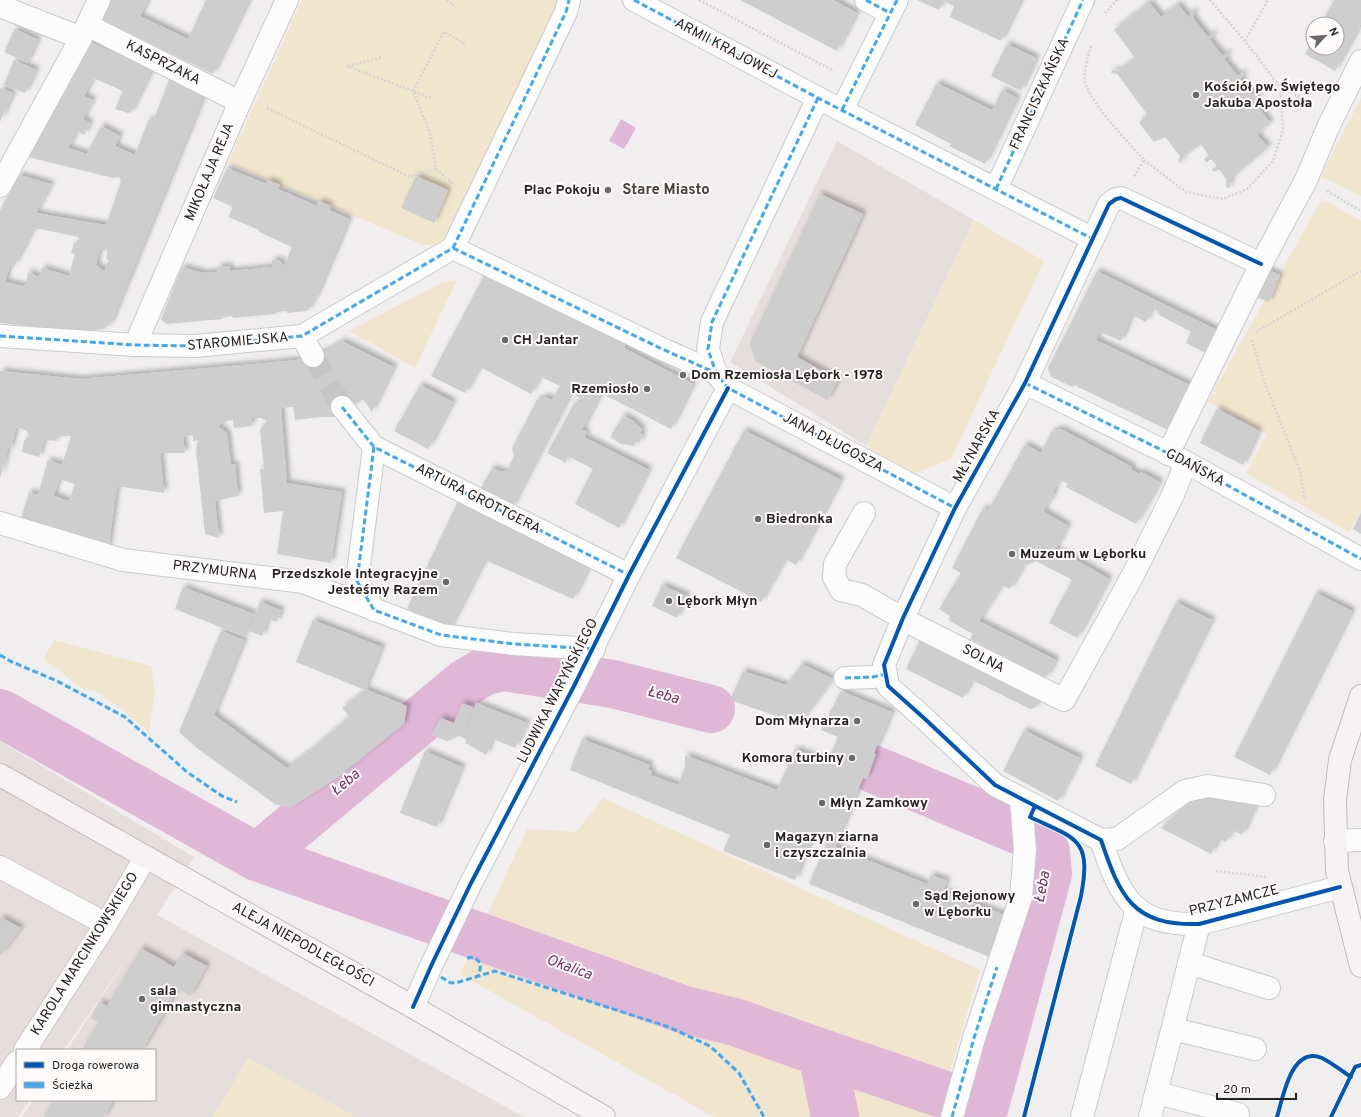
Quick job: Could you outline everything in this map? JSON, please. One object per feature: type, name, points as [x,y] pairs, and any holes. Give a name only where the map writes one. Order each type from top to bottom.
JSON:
[{"type":"main road","points":[[1361,696],[1340,760],[1335,800],[1335,841],[1340,887],[1361,966]]},
{"type":"main road","name":"ALEJA NIEPODLEGŁOŚCI","points":[[0,775],[145,858],[413,1007],[604,1117]]},
{"type":"street","points":[[0,186],[84,32],[99,0]]},
{"type":"street","name":"MIKOŁAJA REJA","points":[[135,346],[240,102],[287,0]]},
{"type":"street","points":[[453,248],[566,12],[570,0]]},
{"type":"street","name":"ARMII KRAJOWEJ","points":[[634,0],[818,98]]},
{"type":"street","points":[[842,110],[893,6],[866,0]]},
{"type":"street","name":"FRANCISZKAŃSKA","points":[[996,189],[1084,0]]},
{"type":"street","name":"KASPRZAKA","points":[[0,6],[84,32],[240,102]]},
{"type":"street","points":[[1177,458],[1261,264],[1306,180],[1334,114],[1361,61]]},
{"type":"street","points":[[722,380],[708,349],[712,322],[818,98],[1092,238]]},
{"type":"street","points":[[1121,198],[1261,264]]},
{"type":"street","name":"MŁYNARSKA","points":[[885,670],[903,618],[955,508],[1025,383],[1109,204],[1116,199],[1121,198]]},
{"type":"street","name":"STAROMIEJSKA","points":[[0,336],[135,346],[195,346],[302,336],[453,248]]},
{"type":"street","name":"JANA DŁUGOSZA","points":[[453,248],[660,348],[722,380],[955,508]]},
{"type":"street","points":[[302,336],[313,356]]},
{"type":"street","name":"LUDWIKA WARYŃSKIEGO","points":[[413,1007],[434,959],[470,885],[590,656],[722,380]]},
{"type":"street","name":"GDAŃSKA","points":[[1025,383],[1177,458],[1361,559]]},
{"type":"street","name":"ARTURA GROTTGERA","points":[[342,407],[374,447],[629,575]]},
{"type":"street","points":[[374,447],[357,581],[374,610]]},
{"type":"street","name":"SOLNA","points":[[864,513],[835,564],[834,577],[841,590],[862,595],[903,618],[1064,700],[1134,573],[1171,499],[1177,458]]},
{"type":"street","name":"PRZYMURNA","points":[[0,523],[123,560],[303,582],[442,635],[514,644],[590,656]]},
{"type":"street","points":[[845,678],[873,677],[885,670],[888,686],[926,718],[995,785],[1021,800],[1101,840],[1117,839],[1185,791],[1208,786],[1264,795]]},
{"type":"street","points":[[953,1114],[974,1038],[1021,897],[1025,850],[1021,800]]},
{"type":"street","name":"PRZYZAMCZE","points":[[1101,840],[1112,873],[1126,898],[1147,916],[1177,925],[1199,924],[1340,887]]},
{"type":"street","points":[[1335,841],[1361,840]]},
{"type":"street","name":"KAROLA MARCINKOWSKIEGO","points":[[26,1049],[106,924],[145,858]]},
{"type":"street","points":[[0,867],[106,924]]},
{"type":"street","points":[[1082,1117],[1137,908]]},
{"type":"street","points":[[1150,1117],[1199,924]]},
{"type":"street","points":[[1189,963],[1268,988]]},
{"type":"street","points":[[1173,1029],[1255,1049]]},
{"type":"street","points":[[0,1088],[16,1064]]},
{"type":"street","points":[[1157,1093],[1238,1114]]},
{"type":"path","points":[[447,0],[454,6]]},
{"type":"path","points":[[699,0],[856,83]]},
{"type":"path","points":[[1104,14],[1117,0]]},
{"type":"path","points":[[1210,0],[1245,41],[1280,87],[1334,114]]},
{"type":"path","points":[[1245,41],[1268,0]]},
{"type":"path","points":[[267,108],[410,177],[436,169],[430,133],[413,91],[444,32],[466,44]]},
{"type":"path","points":[[1093,39],[1087,59],[1085,84],[1099,108],[1144,160],[1186,192],[1223,199],[1247,189],[1273,161],[1283,130],[1280,87]]},
{"type":"path","points":[[383,57],[347,66],[431,98]]},
{"type":"path","points":[[1121,198],[1144,160]]},
{"type":"path","points":[[1306,180],[1361,211]]},
{"type":"path","points":[[1306,505],[1300,471],[1264,381],[1251,336],[1361,271]]},
{"type":"path","points":[[1216,871],[1266,877]]},
{"type":"shaded area","points":[[302,0],[568,0],[453,248],[421,244],[228,163]]},
{"type":"shaded area","points":[[1361,98],[1361,196],[1321,176]]},
{"type":"shaded area","points":[[621,119],[636,128],[624,149],[609,141]]},
{"type":"shaded area","points":[[837,141],[974,220],[866,446],[730,362]]},
{"type":"shaded area","points":[[1322,199],[1361,221],[1361,510],[1349,532],[1246,473],[1267,434],[1208,401]]},
{"type":"shaded area","points":[[974,220],[1044,261],[951,459],[913,474],[866,446]]},
{"type":"shaded area","points":[[457,280],[415,368],[349,331],[441,283]]},
{"type":"shaded area","points":[[54,640],[151,666],[155,692],[149,733],[122,709],[96,691],[84,690],[44,659]]},
{"type":"shaded area","points":[[0,741],[194,857],[157,915],[524,1117],[22,1117],[32,1101],[156,1101],[156,1049],[68,1049],[132,951],[65,1049],[16,1049],[16,1101],[29,1101],[18,1117],[0,1117]]},
{"type":"shaded area","points":[[603,798],[980,970],[936,1117],[714,1117],[460,974],[527,829],[576,832]]},
{"type":"shaded area","points":[[248,1058],[357,1117],[212,1117]]},
{"type":"building","points":[[109,0],[148,0],[140,16],[188,39],[206,0],[249,0],[213,74],[100,19]]},
{"type":"building","points":[[740,0],[833,0],[857,13],[837,51]]},
{"type":"building","points":[[917,0],[1021,0],[1001,41],[950,17],[954,6],[943,1],[939,10]]},
{"type":"building","points":[[1334,0],[1361,0],[1361,23],[1345,53],[1345,16],[1325,16]]},
{"type":"building","name":"Kościół pw. Świętego Jakuba Apostoła","points":[[1149,2],[1161,17],[1178,4],[1189,18],[1191,11],[1194,12],[1193,18],[1208,37],[1212,33],[1214,36],[1209,39],[1223,56],[1227,53],[1229,55],[1224,59],[1238,76],[1242,72],[1244,75],[1240,78],[1252,94],[1258,94],[1258,97],[1256,97],[1258,100],[1255,102],[1270,123],[1257,135],[1268,147],[1230,180],[1230,188],[1226,187],[1226,179],[1219,169],[1214,172],[1212,169],[1217,166],[1211,159],[1206,163],[1204,159],[1209,156],[1201,144],[1183,157],[1181,163],[1178,162],[1180,156],[1165,137],[1154,142],[1139,123],[1147,114],[1117,74],[1111,73],[1112,70],[1119,71],[1135,58],[1114,30]]},
{"type":"building","points":[[15,29],[38,40],[27,63],[4,52]]},
{"type":"building","points":[[88,41],[152,70],[131,112],[128,113],[115,109],[123,91],[93,78],[84,96],[93,100],[83,119],[90,123],[84,135],[77,131],[68,148],[87,154],[101,126],[120,136],[115,146],[135,155],[149,119],[153,121],[170,78],[205,93],[111,323],[104,329],[78,331],[0,323],[0,210],[19,175],[51,184],[36,213],[106,225],[121,181],[119,177],[113,178],[28,157]],"holes":[[[34,228],[79,237],[78,244],[74,243],[71,253],[75,254],[69,276],[42,268],[39,277],[28,272],[27,282],[24,286],[5,282],[10,265],[14,266]],[[100,249],[108,251],[106,259],[109,260],[104,271],[96,265]]]},
{"type":"building","points":[[1007,44],[1036,58],[1021,91],[991,76]]},
{"type":"building","points":[[1309,56],[1343,56],[1335,71]]},
{"type":"building","points":[[14,60],[36,70],[25,93],[4,85]]},
{"type":"building","points":[[937,83],[992,110],[1002,90],[1017,98],[985,164],[949,146],[951,144],[915,125]]},
{"type":"building","points":[[0,88],[13,93],[0,122]]},
{"type":"building","points":[[227,168],[266,184],[268,180],[280,185],[278,189],[317,206],[319,201],[331,206],[329,210],[349,219],[317,295],[307,311],[287,313],[287,311],[276,312],[276,314],[233,318],[232,316],[222,317],[222,319],[166,324],[161,319],[182,267],[203,273],[218,272],[217,267],[229,266],[230,271],[272,267],[272,260],[279,260],[284,266],[292,247],[259,232],[259,230],[228,217],[233,207],[213,198]]},
{"type":"building","points":[[416,176],[448,190],[434,223],[401,208]]},
{"type":"building","points":[[820,194],[863,214],[797,357],[838,380],[827,400],[755,361],[750,343]]},
{"type":"building","points":[[1261,267],[1280,275],[1269,302],[1250,295]]},
{"type":"building","name":"CH Jantar","points":[[488,268],[575,313],[531,394],[480,367],[465,393],[431,376]]},
{"type":"building","points":[[1097,271],[1219,331],[1208,354],[1186,343],[1191,332],[1159,315],[1154,306],[1146,322],[1132,315],[1121,341],[1100,332],[1096,340],[1194,387],[1172,432],[1074,385],[1073,387],[1051,377],[1048,368]]},
{"type":"building","points":[[577,311],[628,340],[624,348],[693,384],[671,429],[601,393],[582,430],[587,432],[584,437],[649,470],[619,528],[575,504],[593,469],[568,456],[566,463],[547,453],[574,404],[586,400],[584,396],[580,398],[571,393],[512,507],[480,490],[492,468],[502,472],[508,470],[514,456],[512,448],[537,400],[546,397],[552,400],[560,386],[541,377]]},
{"type":"building","points":[[342,341],[394,367],[372,412],[363,399],[337,417],[320,417],[295,420],[293,407],[281,408],[287,483],[342,492],[331,563],[277,554],[283,511],[264,513],[260,469],[264,469],[260,430],[267,421],[261,418],[251,418],[252,426],[234,428],[233,420],[224,421],[218,427],[227,433],[231,465],[235,464],[238,496],[215,501],[219,538],[205,534],[196,450],[198,440],[193,441],[193,435],[183,437],[185,453],[160,453],[164,493],[117,486],[108,551],[20,522],[29,492],[38,495],[48,460],[62,465],[71,436],[57,437],[57,441],[44,440],[39,457],[22,452],[24,441],[30,436],[25,430],[16,427],[11,449],[8,448],[0,478],[0,371],[80,379],[306,359],[330,349]],"holes":[[[59,479],[75,484],[69,501],[54,496]]]},
{"type":"building","points":[[420,385],[453,402],[428,449],[394,431]]},
{"type":"building","points":[[1217,409],[1259,431],[1243,465],[1200,443]]},
{"type":"building","points":[[623,416],[632,420],[642,429],[640,434],[643,435],[639,443],[636,441],[634,446],[621,444],[610,437]]},
{"type":"building","points":[[1061,429],[1132,467],[1131,469],[1139,474],[1141,472],[1160,482],[1136,524],[1066,487],[1068,484],[1060,480],[1053,492],[1055,493],[1043,511],[1068,526],[1055,550],[1073,558],[1109,579],[1077,638],[1049,623],[1072,580],[1036,561],[1023,566],[1010,589],[1002,585],[979,621],[1056,660],[1046,678],[970,639],[973,634],[948,620],[950,616],[939,609],[961,573],[952,568],[983,508],[988,511],[1025,444],[1041,453],[1051,432]]},
{"type":"building","name":"Biedronka","points":[[744,430],[841,480],[796,565],[785,559],[761,602],[676,558]]},
{"type":"building","name":"Przedszkole Integracyjne Jesteśmy Razem","points":[[458,501],[590,565],[573,599],[485,560],[447,634],[406,611]]},
{"type":"building","points":[[1361,513],[1361,534],[1353,529]]},
{"type":"building","name":"Lębork Młyn","points":[[662,585],[687,596],[677,618],[652,606]]},
{"type":"building","points":[[183,587],[254,614],[245,637],[175,609]]},
{"type":"building","points":[[1316,593],[1352,611],[1270,775],[1234,757]]},
{"type":"building","points":[[260,602],[281,610],[277,622],[268,619],[262,636],[249,631]]},
{"type":"building","points":[[1176,602],[1212,620],[1131,784],[1095,766]]},
{"type":"building","points":[[313,620],[382,647],[365,689],[407,706],[404,724],[337,778],[290,808],[275,804],[198,749],[179,732],[221,631],[244,640],[214,715],[287,768],[312,749],[350,717],[342,708],[365,690],[296,662]]},
{"type":"building","points":[[923,634],[1042,695],[1035,708],[1030,709],[972,680],[963,698],[906,669]]},
{"type":"building","points":[[802,664],[833,679],[799,724],[730,700],[743,671],[786,685]]},
{"type":"building","points":[[841,691],[892,712],[874,753],[876,754],[867,779],[863,778],[835,847],[927,884],[931,875],[947,881],[943,891],[1007,916],[992,958],[809,884],[826,844],[822,842],[821,844],[811,840],[795,880],[723,851],[730,835],[570,770],[582,739],[650,765],[648,769],[652,771],[651,775],[678,785],[685,767],[685,755],[777,790],[795,749],[827,762],[838,737],[821,730]]},
{"type":"building","points":[[462,703],[473,707],[465,728],[466,729],[476,703],[527,723],[515,748],[493,739],[486,755],[465,743],[466,739],[459,736],[447,741],[431,735],[441,718],[454,723]]},
{"type":"building","points":[[1024,730],[1080,758],[1058,801],[1003,771]]},
{"type":"building","points":[[425,751],[462,767],[437,827],[400,813]]},
{"type":"building","points":[[1195,796],[1256,804],[1242,835],[1232,830],[1226,842],[1219,839],[1211,854],[1161,828]]},
{"type":"building","points":[[0,917],[21,928],[0,956]]},
{"type":"building","name":"sala gimnastyczna","points":[[141,948],[174,967],[183,953],[207,966],[190,996],[178,989],[143,1049],[83,1049],[98,1022],[91,1018],[100,1002],[107,1006]]},
{"type":"building","points":[[52,1101],[112,1101],[104,1117],[43,1117]]},
{"type":"waterway","name":"Łeba","points":[[0,713],[257,857],[465,683],[485,671],[504,667],[613,684],[711,709]]},
{"type":"waterway","name":"Łeba","points":[[873,769],[1034,837],[1046,852],[1048,874],[982,1117]]},
{"type":"waterway","name":"Okalica","points":[[257,857],[685,1010],[735,1022],[822,1053],[835,1117]]},
{"type":"waterway","name":"Łeba","points":[[822,1053],[983,1108]]},
{"type":"tunnel","points":[[313,356],[342,407]]},
{"type":"marked path","points":[[453,248],[566,12],[569,0]]},
{"type":"marked path","points":[[634,0],[818,98],[1093,239],[1091,242]]},
{"type":"marked path","points":[[866,0],[890,13]]},
{"type":"marked path","points":[[842,110],[897,0]]},
{"type":"marked path","points":[[996,189],[1083,0]]},
{"type":"marked path","points":[[818,98],[712,322],[708,349],[716,373],[728,388],[955,508]]},
{"type":"marked path","points":[[453,248],[660,348],[716,373]]},
{"type":"marked path","points":[[0,336],[135,345],[195,346],[302,336],[453,248]]},
{"type":"marked path","points":[[1025,383],[1178,458],[1361,559]]},
{"type":"marked path","points":[[342,407],[374,447],[629,575]]},
{"type":"marked path","points":[[374,447],[357,581],[374,610],[441,635],[514,644],[594,649]]},
{"type":"marked path","points":[[0,655],[10,661],[57,681],[125,717],[187,772],[222,796],[237,802]]},
{"type":"marked path","points":[[845,678],[873,677],[886,674]]},
{"type":"marked path","points":[[467,958],[474,957],[478,961],[480,965],[478,975]]},
{"type":"marked path","points":[[952,1117],[974,1038],[997,967]]},
{"type":"marked path","points":[[441,977],[451,983],[495,971],[666,1026],[710,1046],[739,1073],[764,1117]]},
{"type":"cycle path","points":[[1261,264],[1121,198],[1116,199],[1109,204],[1025,383],[955,508],[903,618],[884,665],[888,686],[995,785],[1101,840],[1115,877],[1123,892],[1132,904],[1144,913],[1158,920],[1176,923],[1199,924],[1340,887]]},
{"type":"cycle path","points":[[413,1007],[470,885],[574,686],[629,575],[728,388]]},
{"type":"cycle path","points":[[1024,1117],[1081,896],[1084,877],[1082,851],[1077,843],[1059,830],[1030,817],[1035,806]]},
{"type":"cycle path","points":[[1277,1117],[1290,1076],[1296,1066],[1303,1059],[1311,1056],[1322,1058],[1351,1077]]},
{"type":"cycle path","points":[[1331,1117],[1355,1067],[1361,1065]]},
{"type":"place","name":"Kościół pw. Świętego Jakuba Apostoła","points":[[1196,95]]},
{"type":"place","name":"Plac Pokoju","points":[[608,190]]},
{"type":"place","name":"CH Jantar","points":[[505,340]]},
{"type":"place","name":"Dom Rzemiosła Lębork - 1978","points":[[683,375]]},
{"type":"place","name":"Rzemiosło","points":[[647,389]]},
{"type":"place","name":"Biedronka","points":[[758,519]]},
{"type":"place","name":"Muzeum w Lęborku","points":[[1012,554]]},
{"type":"place","name":"Przedszkole Integracyjne Jesteśmy Razem","points":[[446,582]]},
{"type":"place","name":"Lębork Młyn","points":[[669,601]]},
{"type":"place","name":"Dom Młynarza","points":[[857,721]]},
{"type":"place","name":"Komora turbiny","points":[[852,758]]},
{"type":"place","name":"Młyn Zamkowy","points":[[822,803]]},
{"type":"place","name":"Magazyn ziarna i czyszczalnia","points":[[767,845]]},
{"type":"place","name":"Sąd Rejonowy w Lęborku","points":[[916,904]]},
{"type":"place","name":"sala gimnastyczna","points":[[142,999]]},
{"type":"district","name":"Stare Miasto","points":[[666,190]]}]
